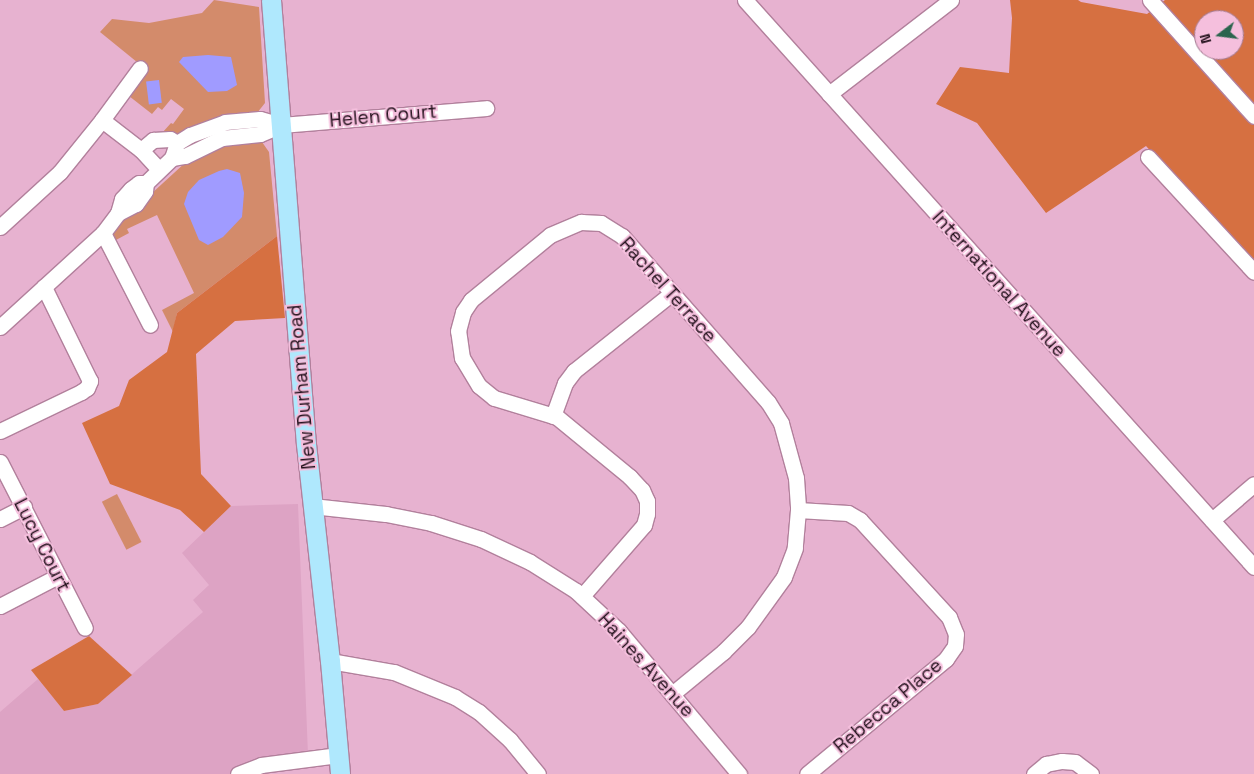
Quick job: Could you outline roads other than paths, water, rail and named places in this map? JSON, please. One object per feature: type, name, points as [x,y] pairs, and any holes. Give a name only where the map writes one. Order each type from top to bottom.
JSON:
[{"type":"main road","name":"New Durham Road","points":[[271,0],[312,506],[330,661],[339,765]]},
{"type":"street","name":"International Avenue","points":[[745,0],[1254,567]]},
{"type":"street","points":[[829,94],[951,0]]},
{"type":"street","points":[[1150,0],[1254,116]]},
{"type":"street","points":[[0,227],[60,172],[102,120],[140,68]]},
{"type":"street","name":"Helen Court","points":[[281,125],[486,108]]},
{"type":"street","points":[[0,327],[103,233],[118,213],[122,199],[130,189],[139,183],[146,183],[172,158],[177,143],[197,132],[225,122],[260,119],[281,125]]},
{"type":"street","points":[[102,120],[140,150],[159,169]]},
{"type":"street","points":[[172,158],[185,156],[222,138],[260,134],[281,125]]},
{"type":"street","points":[[140,150],[152,140],[170,139],[177,143]]},
{"type":"street","points":[[1148,157],[1254,272]]},
{"type":"street","name":"Rachel Terrace","points":[[582,596],[644,525],[647,514],[647,501],[642,490],[630,477],[553,416],[494,398],[479,386],[465,365],[458,342],[462,312],[471,300],[550,235],[580,222],[601,223],[622,236],[768,402],[781,423],[796,478],[798,510],[795,548],[784,577],[748,627],[723,652],[672,694]]},
{"type":"street","points":[[103,233],[150,325]]},
{"type":"street","points":[[0,431],[81,392],[87,388],[90,381],[44,287]]},
{"type":"street","points":[[553,416],[565,383],[574,371],[672,294]]},
{"type":"street","name":"Lucy Court","points":[[0,462],[85,628]]},
{"type":"street","points":[[1212,520],[1254,484]]},
{"type":"street","name":"Haines Avenue","points":[[312,506],[386,514],[431,523],[482,539],[530,562],[582,596],[619,631],[739,774]]},
{"type":"street","points":[[0,519],[24,507]]},
{"type":"street","name":"Rebecca Place","points":[[798,510],[848,513],[860,520],[949,617],[956,634],[955,646],[946,658],[807,774]]},
{"type":"street","points":[[0,606],[58,576]]},
{"type":"street","points":[[330,661],[394,672],[455,697],[479,712],[510,740],[538,774]]},
{"type":"street","points":[[1034,774],[1046,764],[1062,761],[1075,762],[1091,774]]},
{"type":"street","points":[[238,774],[261,765],[339,765]]}]
